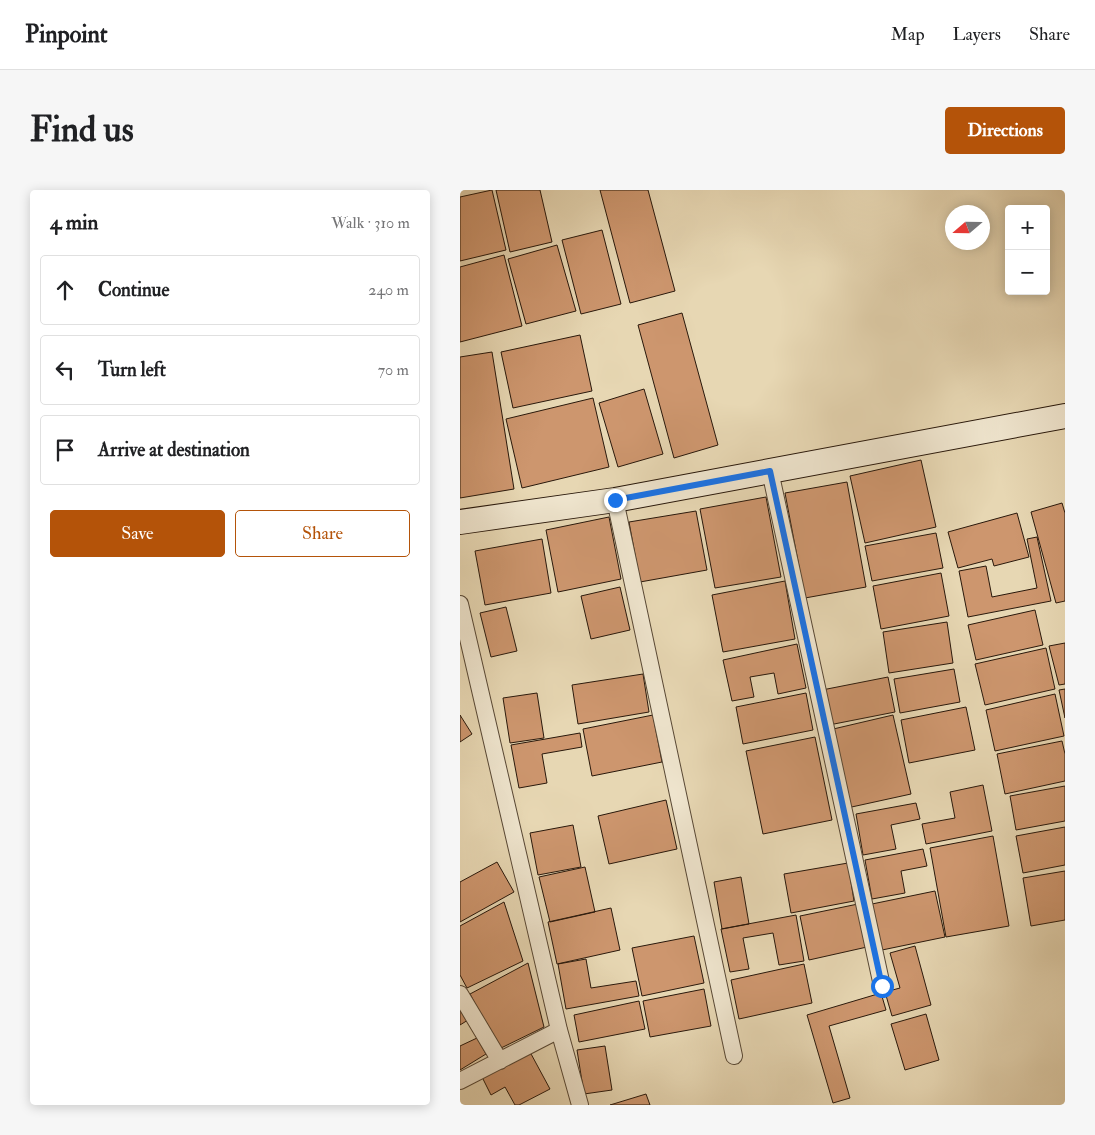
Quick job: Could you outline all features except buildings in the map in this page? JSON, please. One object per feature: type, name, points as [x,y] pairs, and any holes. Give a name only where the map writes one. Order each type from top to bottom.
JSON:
[{"type":"street","points":[[460,522],[615,500],[1065,416]]},
{"type":"street","points":[[770,471],[882,986]]},
{"type":"street","points":[[615,500],[734,1056]]},
{"type":"street","points":[[460,604],[559,1030],[580,1105]]},
{"type":"street","points":[[460,994],[500,1061]]},
{"type":"street","points":[[460,1081],[559,1030]]},
{"type":"route","points":[[615,500],[770,471],[882,986]]}]
